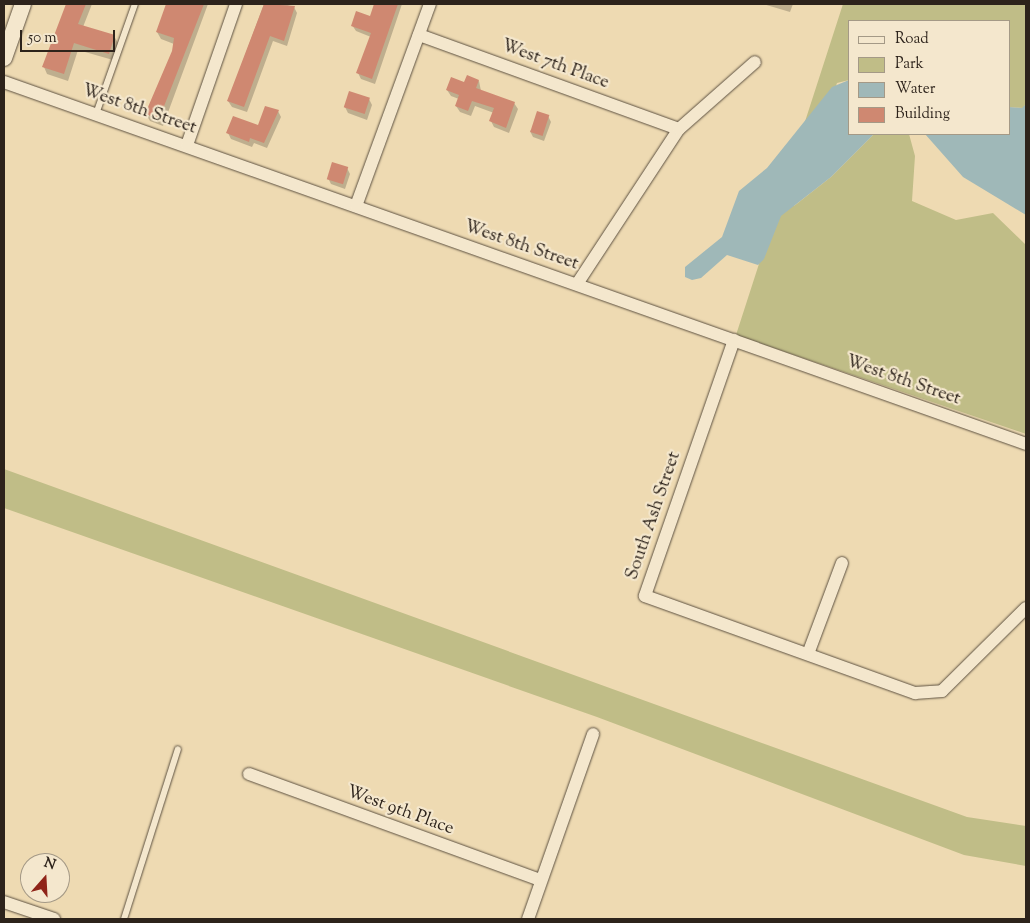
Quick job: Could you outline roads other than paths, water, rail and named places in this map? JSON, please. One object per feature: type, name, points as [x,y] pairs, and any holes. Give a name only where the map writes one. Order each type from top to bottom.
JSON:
[{"type":"street","points":[[4,58],[23,4]]},
{"type":"street","points":[[187,145],[236,4]]},
{"type":"street","points":[[356,206],[430,4]]},
{"type":"street","name":"West 7th Place","points":[[419,35],[679,129]]},
{"type":"street","points":[[577,284],[679,129],[754,62]]},
{"type":"street","name":"West 8th Street","points":[[4,82],[187,145],[1026,444]]},
{"type":"street","name":"South Ash Street","points":[[734,340],[645,596],[808,654]]},
{"type":"street","points":[[842,563],[808,654],[915,693],[942,691],[1026,608]]},
{"type":"street","points":[[528,919],[540,880],[593,734]]},
{"type":"street","name":"West 9th Place","points":[[248,774],[540,880]]},
{"type":"street","points":[[4,902],[54,919]]},
{"type":"lane","points":[[96,114],[135,4]]},
{"type":"lane","points":[[124,919],[178,749]]},
{"type":"water","points":[[848,80],[848,135],[873,135],[831,177],[781,216],[764,259],[758,265],[727,255],[701,278],[692,280],[685,277],[685,267],[722,237],[739,191],[767,168],[832,87]]},
{"type":"water","points":[[1026,104],[1026,215],[963,177],[926,135],[1010,135],[1010,107],[1022,108]]}]
